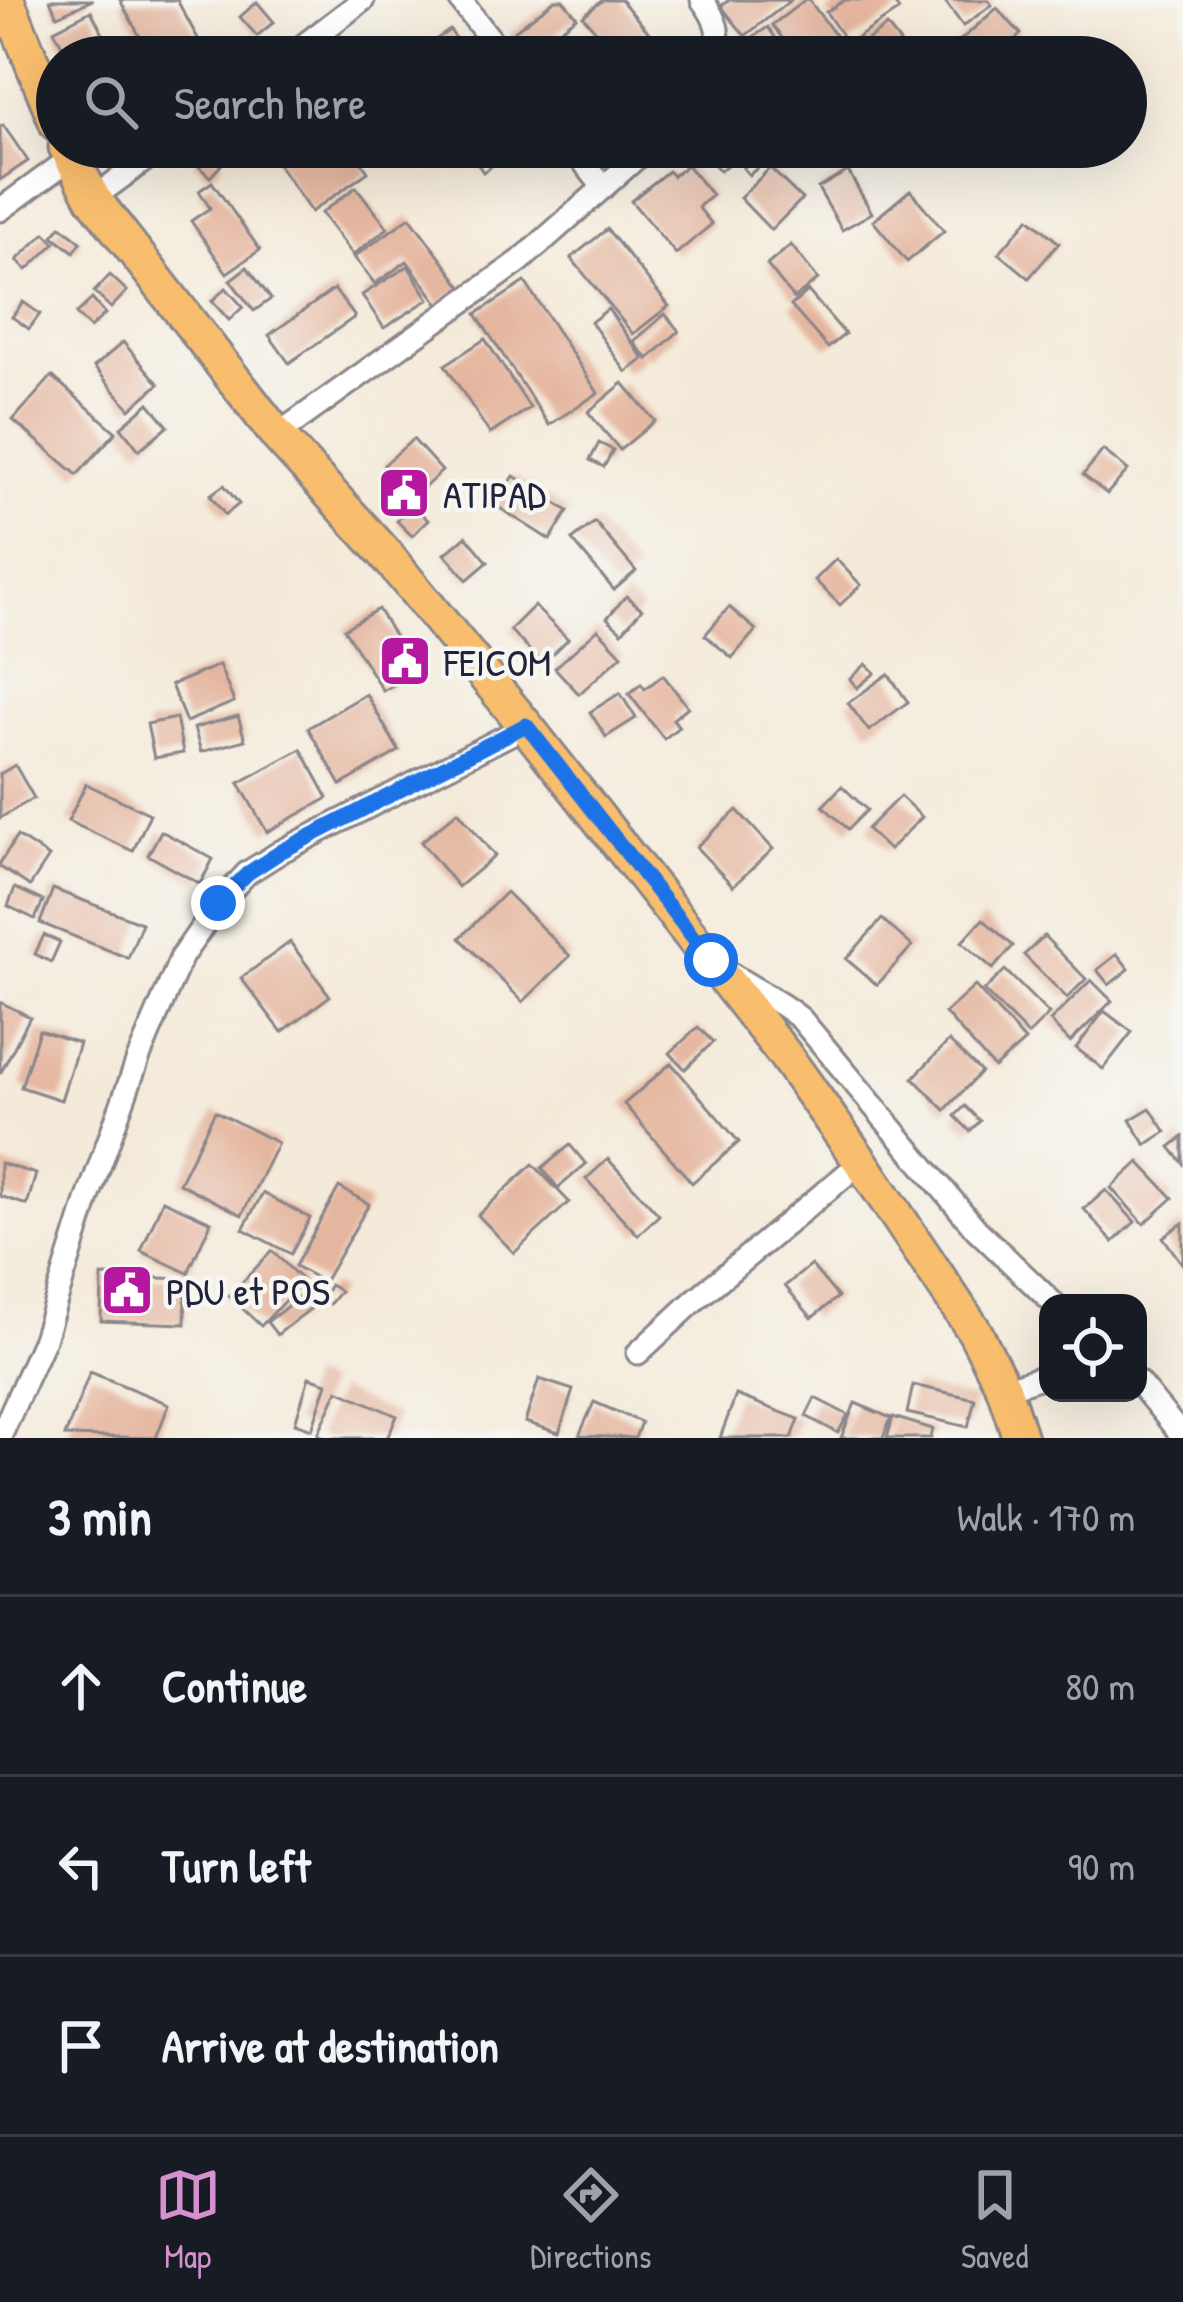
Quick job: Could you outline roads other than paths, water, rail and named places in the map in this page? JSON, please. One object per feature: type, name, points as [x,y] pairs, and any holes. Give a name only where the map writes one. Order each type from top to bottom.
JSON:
[{"type":"main road","points":[[7,0],[36,72]]},
{"type":"main road","points":[[77,168],[93,198],[277,435],[383,551],[526,725],[784,1054],[975,1332],[1004,1389],[1020,1438]]},
{"type":"street","points":[[315,36],[363,0]]},
{"type":"street","points":[[460,0],[488,36]]},
{"type":"street","points":[[702,0],[716,18],[720,36]]},
{"type":"street","points":[[0,210],[50,168]]},
{"type":"street","points":[[93,198],[134,168]]},
{"type":"street","points":[[588,168],[603,187]]},
{"type":"street","points":[[277,435],[520,261],[625,168]]},
{"type":"street","points":[[1,1432],[44,1339],[138,1059],[182,956],[218,903],[248,873],[282,851],[526,725]]},
{"type":"street","points":[[711,960],[802,1018],[976,1229],[1044,1294]]},
{"type":"street","points":[[638,1353],[694,1300],[861,1162]]},
{"type":"street","points":[[1004,1389],[1039,1378]]},
{"type":"street","points":[[1147,1393],[1183,1437]]},
{"type":"place","name":"ATIPAD","points":[[404,493]]},
{"type":"place","name":"FEICOM","points":[[405,661]]},
{"type":"place","name":"PDU et POS","points":[[127,1290]]}]
